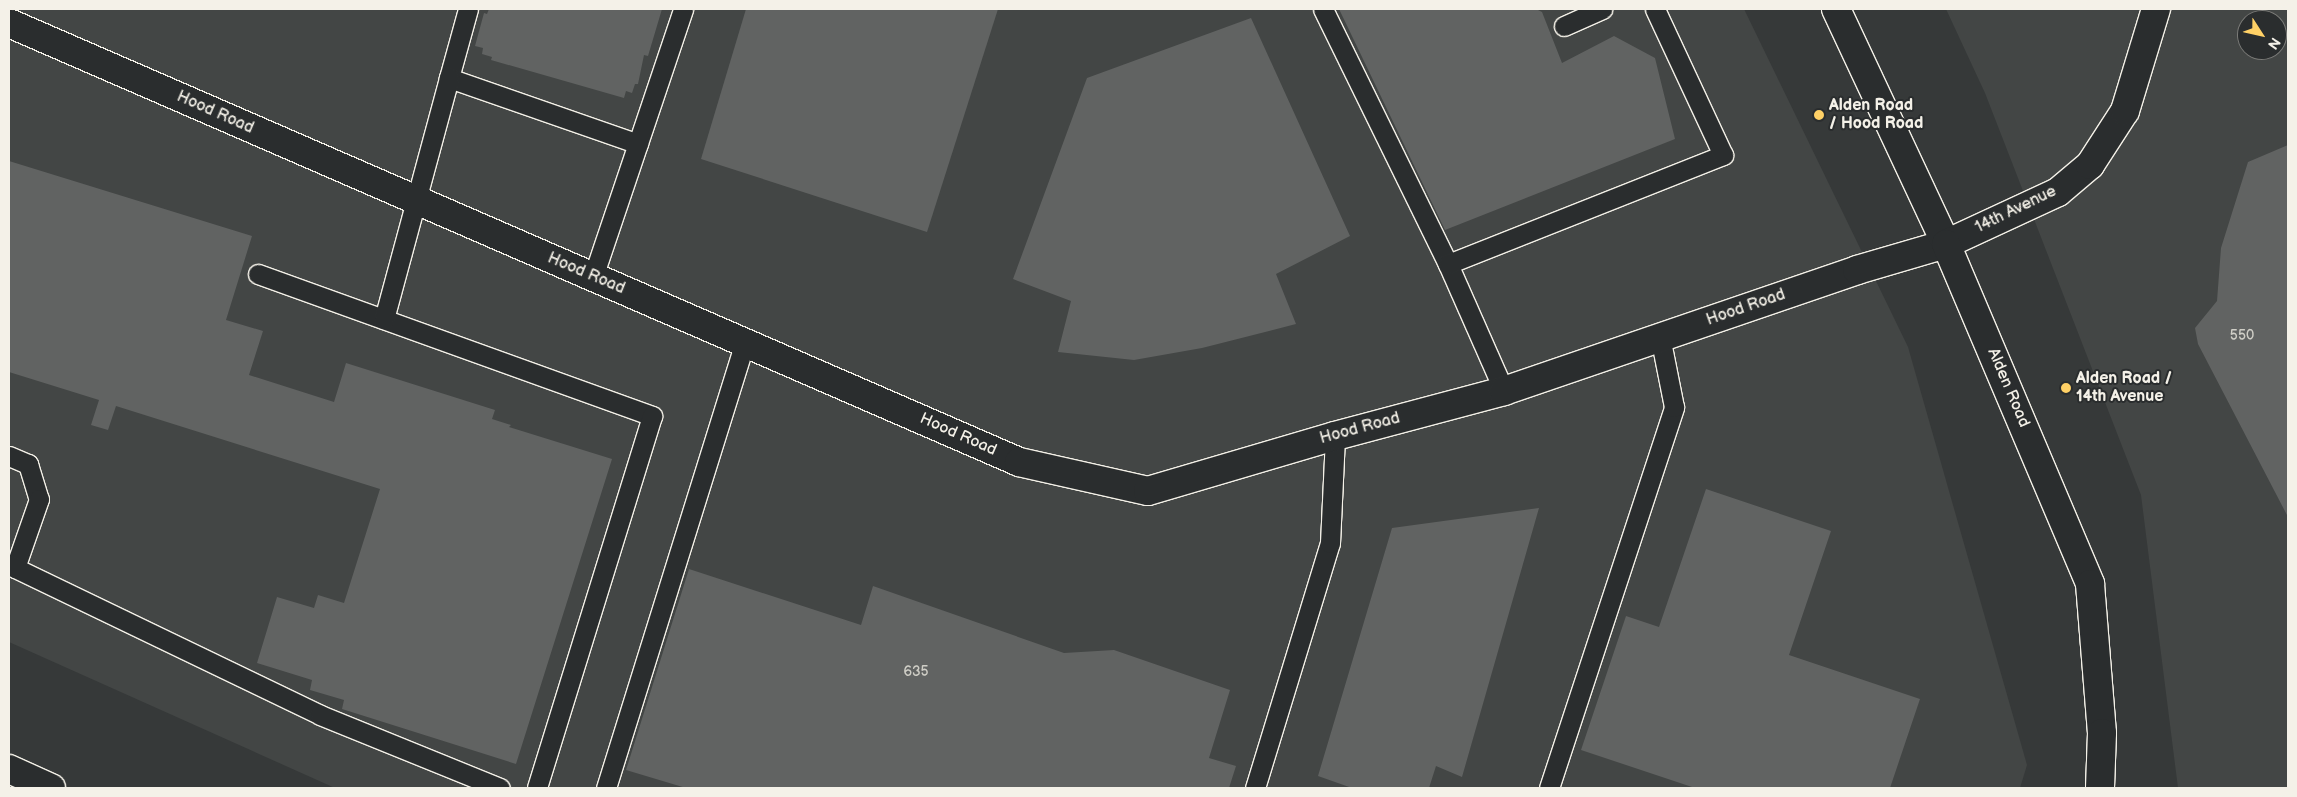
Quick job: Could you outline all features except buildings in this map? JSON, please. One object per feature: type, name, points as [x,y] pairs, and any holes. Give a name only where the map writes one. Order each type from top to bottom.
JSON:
[{"type":"street","name":"Alden Road","points":[[1836,9],[1946,244],[2090,584],[2102,733],[2100,788]]},
{"type":"street","name":"14th Avenue","points":[[1946,244],[2058,192],[2090,164],[2125,111],[2156,9]]},
{"type":"street","name":"Hood Road","points":[[9,23],[1019,462],[1148,491],[1336,436],[1504,391],[1857,270],[1946,244]]},
{"type":"street","points":[[9,770],[51,788]]},
{"type":"lane","points":[[384,319],[468,9]]},
{"type":"lane","points":[[593,277],[683,9]]},
{"type":"lane","points":[[1323,9],[1448,264],[1504,391]]},
{"type":"lane","points":[[1564,26],[1602,9]]},
{"type":"lane","points":[[1448,264],[1723,155],[1656,9]]},
{"type":"lane","points":[[449,78],[638,144]]},
{"type":"lane","points":[[258,274],[652,416],[538,788]]},
{"type":"lane","points":[[1549,788],[1674,407],[1660,336]]},
{"type":"lane","points":[[606,788],[745,343]]},
{"type":"lane","points":[[1255,788],[1330,543],[1336,436]]},
{"type":"lane","points":[[9,456],[28,464],[39,499],[12,566],[320,715],[500,788]]},
{"type":"shaded area","points":[[9,9],[1744,9],[1908,347],[2027,765],[2020,788],[335,788],[9,642]]},
{"type":"shaded area","points":[[1946,9],[2288,9],[2288,788],[2178,788],[2141,495],[1985,93]]},
{"type":"place","name":"Alden Road / Hood Road","points":[[1819,115]]},
{"type":"place","name":"Alden Road / 14th Avenue","points":[[2066,388]]}]
